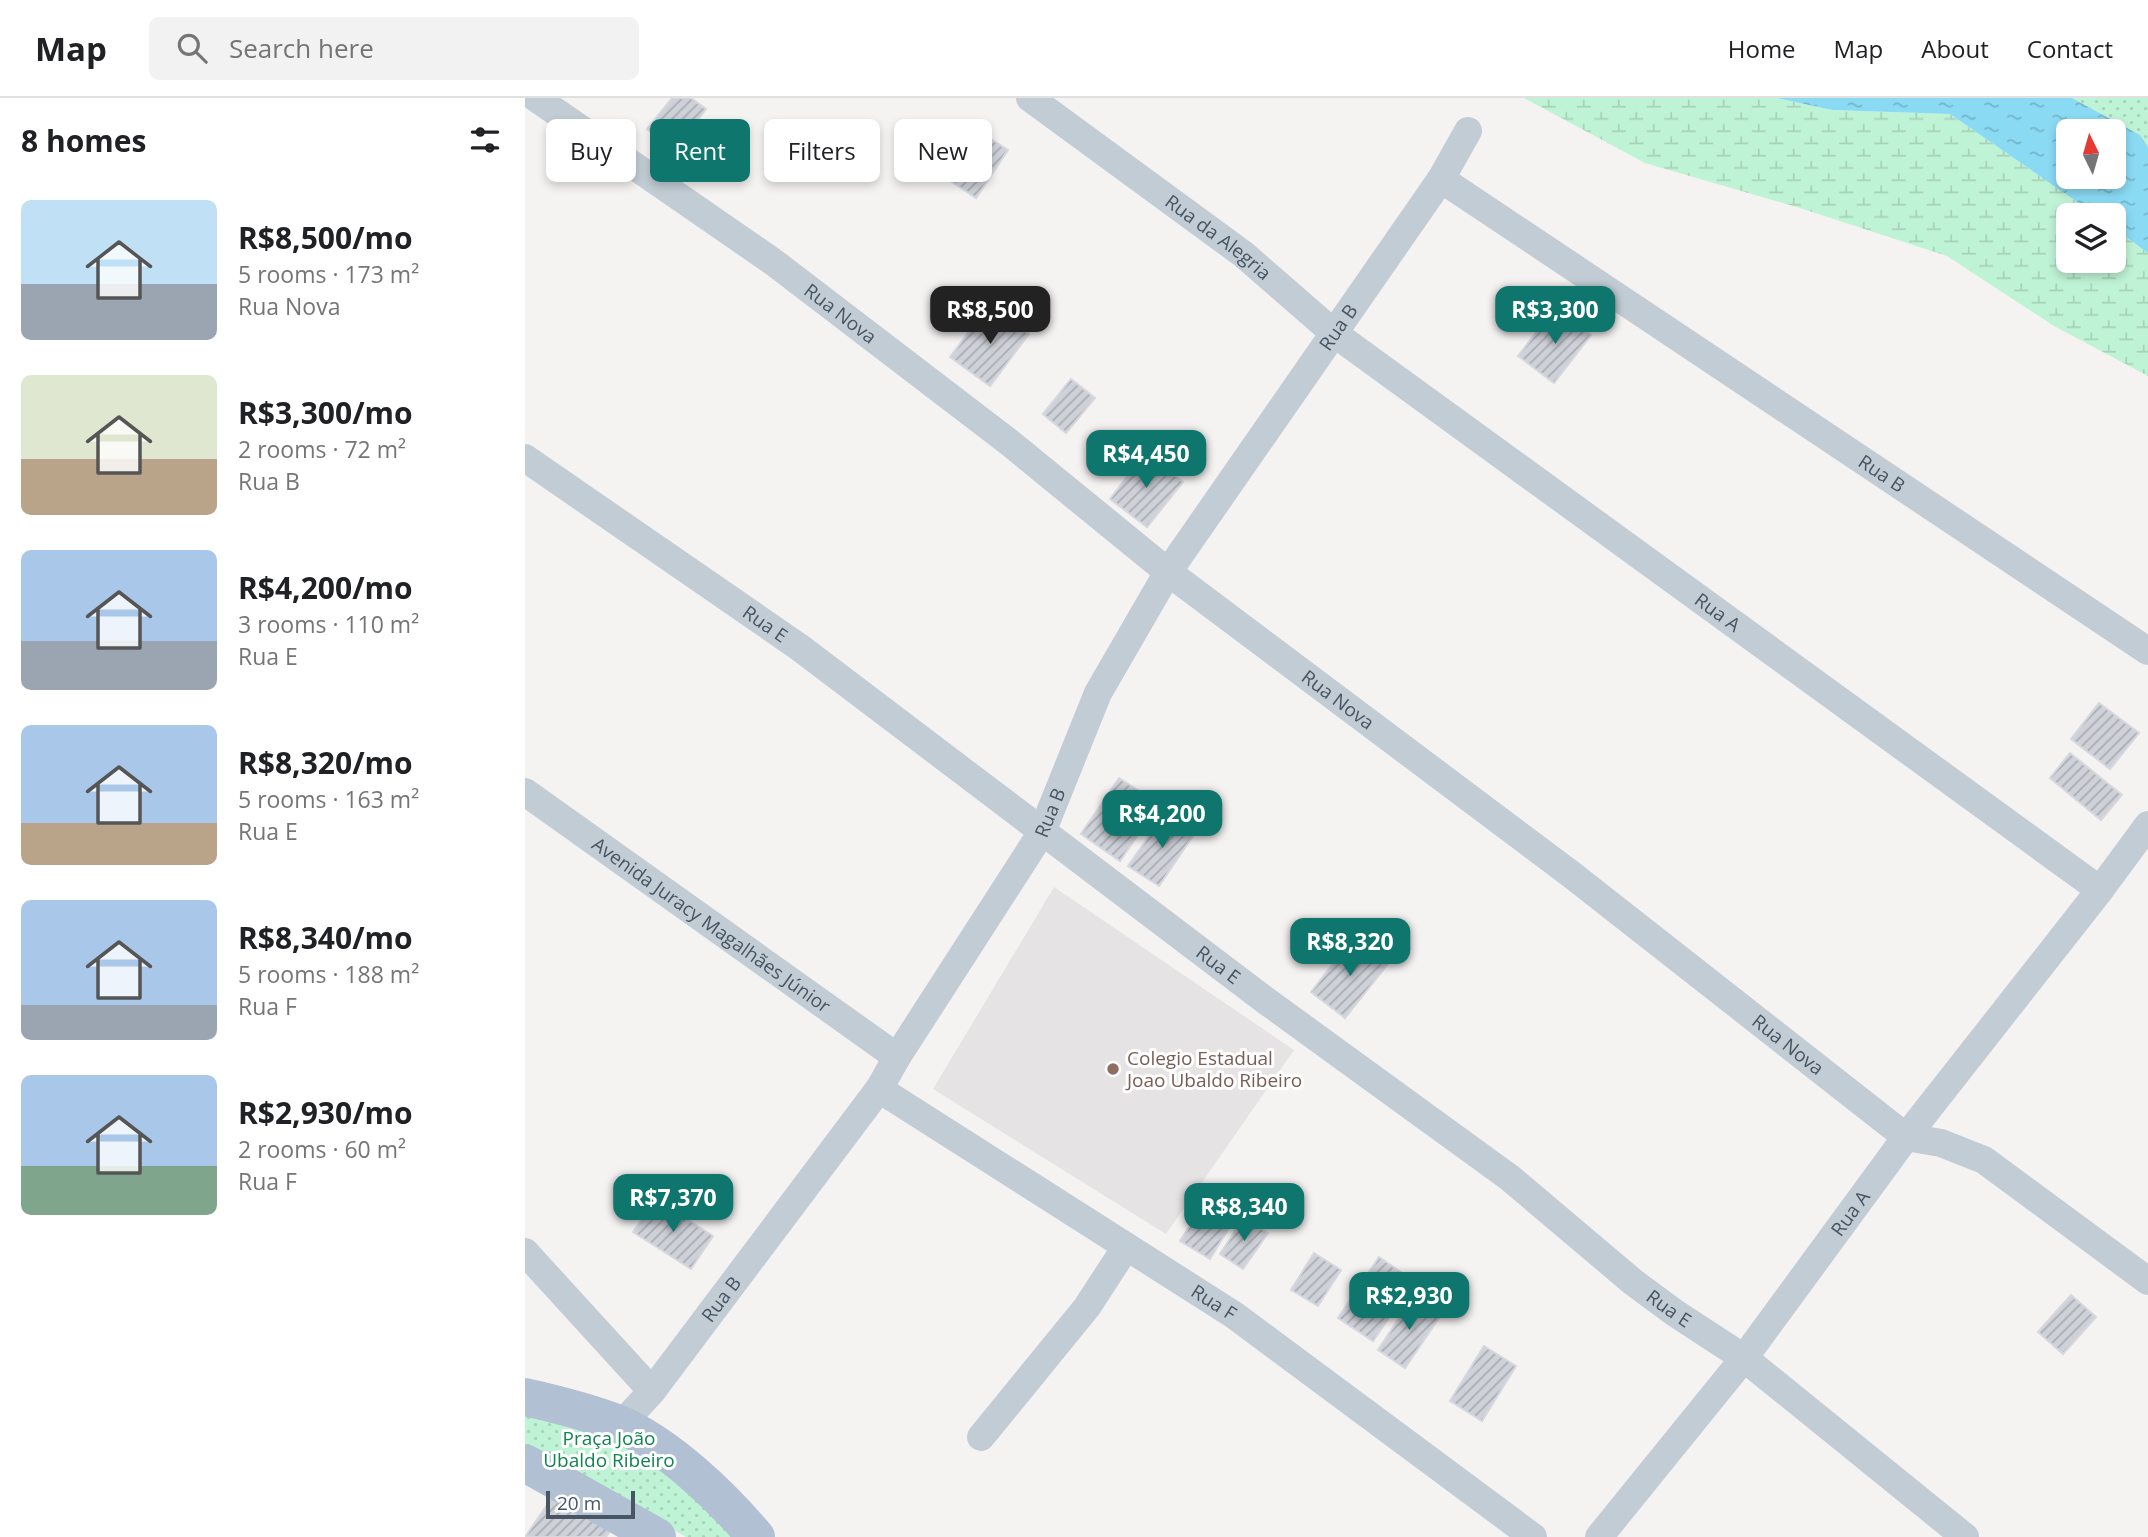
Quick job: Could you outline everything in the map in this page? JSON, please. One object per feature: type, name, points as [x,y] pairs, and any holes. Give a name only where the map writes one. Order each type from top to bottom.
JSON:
[{"type":"main road","points":[[525,1397],[621,1425],[680,1462],[756,1537]]},
{"type":"main road","points":[[525,1463],[657,1537]]},
{"type":"street","name":"Rua Nova","points":[[536,98],[772,261],[1010,443],[1168,572],[1572,875],[1906,1137],[1952,1147],[1984,1160],[2148,1281]]},
{"type":"street","name":"Rua da Alegria","points":[[1030,98],[1243,254],[1335,334]]},
{"type":"street","name":"Rua B","points":[[621,1425],[652,1391],[879,1089],[1041,832],[1098,693],[1168,572],[1441,179],[1468,131]]},
{"type":"street","name":"Rua B","points":[[1441,179],[2148,651]]},
{"type":"street","name":"Rua A","points":[[1335,334],[2100,890]]},
{"type":"street","name":"Rua E","points":[[525,458],[799,648],[1265,1000],[1510,1178],[1643,1290],[1744,1358],[1965,1537]]},
{"type":"street","name":"Avenida Juracy Magalhães Júnior","points":[[525,792],[897,1057]]},
{"type":"street","name":"Rua A","points":[[1599,1537],[1744,1358],[1906,1137],[2148,825]]},
{"type":"street","name":"Rua F","points":[[879,1089],[1234,1315],[1533,1537]]},
{"type":"street","points":[[981,1437],[1087,1307],[1126,1247]]},
{"type":"street","points":[[525,1252],[652,1391]]},
{"type":"shaded area","name":"Colegio Estadual Joao Ubaldo Ribeiro","points":[[1054,887],[1294,1050],[1166,1234],[933,1089]]},
{"type":"green space","points":[[1524,98],[1777,98],[1832,110],[1950,114],[2079,203],[2056,203],[2056,273],[2126,273],[2126,237],[2148,253],[2148,376],[2054,326],[1947,256],[1800,208],[1645,163]]},
{"type":"green space","points":[[2072,98],[2148,98],[2148,147],[2140,135],[2126,127],[2126,119],[2111,119]]},
{"type":"green space","name":"Praça João Ubaldo Ribeiro","points":[[525,1404],[629,1411],[736,1537],[686,1537],[525,1444]]},
{"type":"water","points":[[1777,98],[2072,98],[2111,119],[2056,119],[2056,187],[1950,114],[1832,110]]},
{"type":"water","points":[[2126,127],[2140,135],[2148,147],[2148,253],[2126,237],[2126,203],[2079,203],[2058,189],[2126,189]]},
{"type":"building","points":[[672,98],[691,98],[706,109],[698,119],[655,119]]},
{"type":"building","points":[[992,140],[1008,150],[992,174]]},
{"type":"building","points":[[952,182],[987,182],[976,198]]},
{"type":"building","points":[[989,305],[1029,334],[990,386],[950,357]]},
{"type":"building","points":[[1555,308],[1591,335],[1554,383],[1518,356]]},
{"type":"building","points":[[1071,379],[1095,398],[1066,433],[1043,414]]},
{"type":"building","points":[[1145,453],[1183,482],[1147,527],[1110,499]]},
{"type":"building","points":[[2099,703],[2139,733],[2110,769],[2071,739]]},
{"type":"building","points":[[2070,753],[2122,795],[2101,820],[2050,778]]},
{"type":"building","points":[[1119,778],[1159,804],[1120,861],[1081,834]]},
{"type":"building","points":[[1165,813],[1195,833],[1159,886],[1128,866]]},
{"type":"building","points":[[1354,937],[1388,964],[1345,1018],[1311,992]]},
{"type":"building","points":[[1214,1188],[1243,1205],[1210,1259],[1180,1241]]},
{"type":"building","points":[[656,1199],[713,1236],[691,1269],[633,1232]]},
{"type":"building","points":[[1244,1217],[1268,1233],[1243,1269],[1220,1254]]},
{"type":"building","points":[[1314,1253],[1341,1270],[1318,1306],[1291,1290]]},
{"type":"building","points":[[1379,1257],[1414,1281],[1373,1341],[1338,1318]]},
{"type":"building","points":[[2071,1295],[2096,1317],[2063,1354],[2038,1332]]},
{"type":"building","points":[[1413,1297],[1441,1315],[1405,1368],[1378,1350]]},
{"type":"building","points":[[1484,1346],[1516,1366],[1482,1421],[1450,1401]]},
{"type":"building","points":[[560,1486],[615,1524],[606,1537],[525,1537]]},
{"type":"place","name":"Colegio Estadual Joao Ubaldo Ribeiro","points":[[1113,1069]]}]
